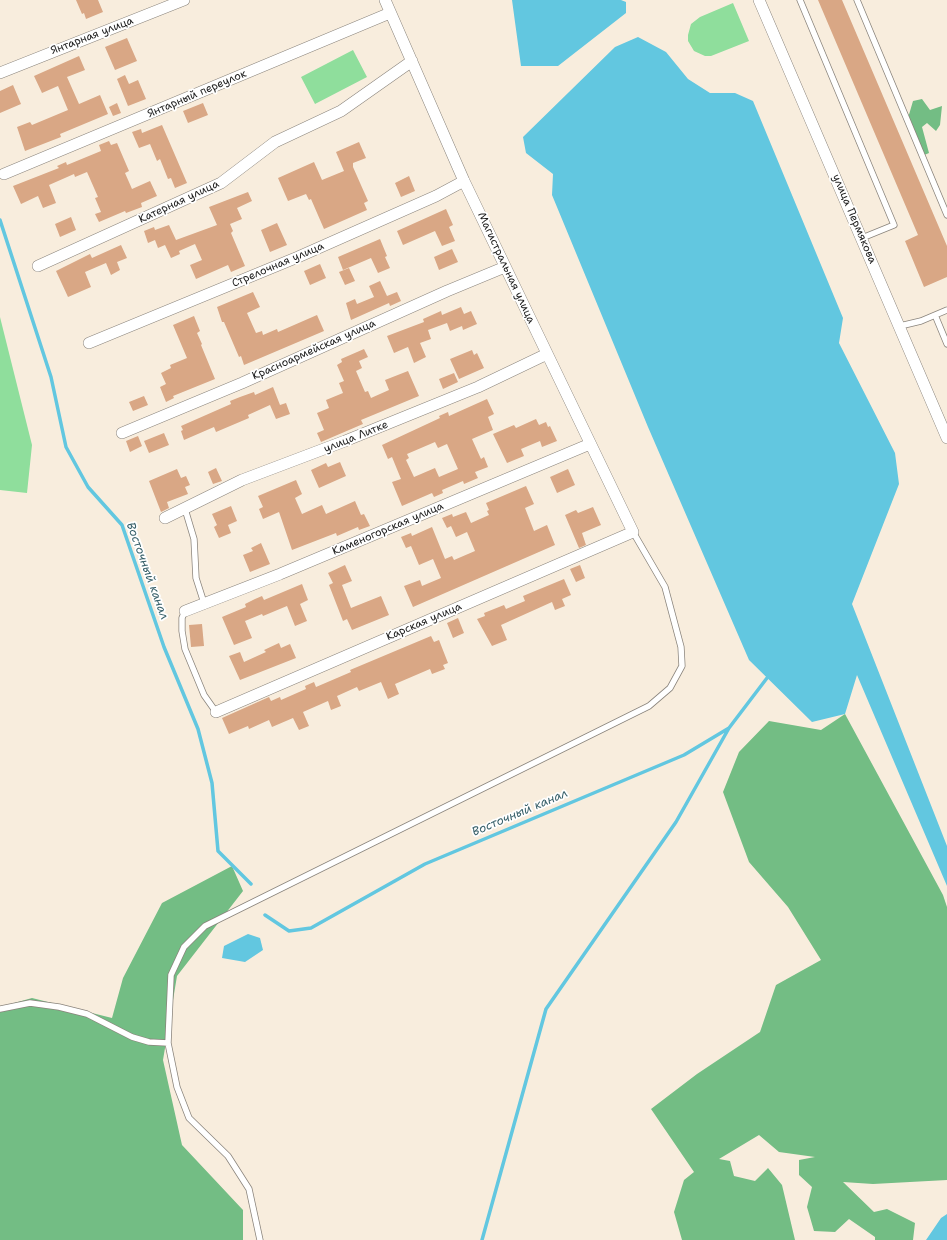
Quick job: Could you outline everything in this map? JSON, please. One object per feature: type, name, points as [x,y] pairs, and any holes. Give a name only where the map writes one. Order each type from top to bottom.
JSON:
[{"type":"street","name":"Янтарная улица","points":[[0,72],[184,0]]},
{"type":"street","name":"Магистральная улица","points":[[385,0],[464,181],[633,532]]},
{"type":"street","name":"улица Пермякова","points":[[759,0],[947,438]]},
{"type":"street","name":"Янтарный переулок","points":[[4,174],[390,13]]},
{"type":"street","name":"Катерная улица","points":[[38,266],[221,183],[275,142],[341,111],[412,60]]},
{"type":"street","name":"Стрелочная улица","points":[[89,342],[298,257],[436,196],[464,181]]},
{"type":"street","name":"Красноармейская улица","points":[[122,433],[242,383],[447,291],[505,267]]},
{"type":"street","name":"улица Литке","points":[[165,518],[242,480],[345,441],[448,399],[547,354]]},
{"type":"street","name":"Каменогорская улица","points":[[185,611],[280,574],[590,444]]},
{"type":"street","name":"Карская улица","points":[[216,712],[633,532]]},
{"type":"lane","points":[[800,0],[894,225],[862,238]]},
{"type":"lane","points":[[856,0],[947,215]]},
{"type":"lane","points":[[900,326],[921,321],[947,310]]},
{"type":"lane","points":[[935,315],[947,344]]},
{"type":"lane","points":[[185,509],[194,539],[196,578],[204,604]]},
{"type":"lane","points":[[260,1240],[249,1189],[228,1156],[189,1118],[177,1087],[168,1043],[171,975],[184,947],[205,926],[649,706],[670,688],[682,666],[681,647],[665,587],[633,532]]},
{"type":"lane","points":[[185,611],[182,618],[182,631],[185,649],[204,694],[216,712]]},
{"type":"lane","points":[[0,1009],[30,1003],[59,1007],[86,1014],[132,1037],[149,1042],[168,1043]]},
{"type":"green space","points":[[733,3],[749,41],[711,56],[705,56],[694,51],[688,41],[691,24],[700,17]]},
{"type":"green space","points":[[353,50],[367,77],[315,104],[301,77]]},
{"type":"green space","points":[[922,99],[930,110],[942,106],[940,125],[936,131],[927,123],[922,127],[929,153],[922,156],[908,118],[913,101]]},
{"type":"green space","points":[[0,317],[32,445],[27,493],[0,490]]},
{"type":"green space","points":[[845,714],[943,895],[947,907],[947,1180],[873,1184],[843,1182],[874,1212],[887,1209],[915,1223],[913,1240],[875,1240],[875,1237],[849,1219],[835,1232],[814,1231],[807,1207],[812,1187],[799,1175],[799,1160],[815,1157],[779,1152],[759,1135],[719,1159],[730,1161],[734,1176],[755,1181],[768,1168],[782,1185],[795,1240],[682,1240],[674,1212],[684,1180],[694,1172],[651,1109],[697,1074],[760,1032],[776,985],[821,960],[788,907],[749,862],[723,792],[739,752],[769,721],[821,730]]},
{"type":"green space","points":[[232,866],[243,891],[177,976],[163,1060],[182,1145],[243,1210],[243,1240],[0,1240],[0,1007],[32,998],[112,1018],[123,978],[162,903]]},
{"type":"water","points":[[512,0],[621,0],[626,2],[626,13],[558,66],[521,66]]},
{"type":"water","points":[[638,37],[666,52],[688,79],[710,93],[735,93],[753,101],[843,318],[839,343],[895,453],[899,484],[852,604],[947,846],[947,886],[857,675],[845,714],[812,722],[749,660],[648,427],[552,195],[553,174],[526,153],[523,137],[615,47]]},
{"type":"water","points":[[248,934],[260,938],[263,950],[245,962],[222,958],[224,946]]},
{"type":"water","points":[[947,1214],[947,1240],[926,1240],[941,1218]]},
{"type":"building","points":[[76,0],[98,0],[103,12],[86,19],[84,13],[82,14]]},
{"type":"building","points":[[818,0],[842,0],[947,246],[947,277],[924,287],[905,241],[918,235]]},
{"type":"building","points":[[127,38],[137,61],[115,70],[105,47]]},
{"type":"building","points":[[79,56],[85,70],[67,77],[79,104],[100,95],[108,114],[60,134],[61,137],[25,151],[17,127],[30,122],[32,125],[68,110],[58,86],[42,93],[34,76]]},
{"type":"building","points":[[125,75],[129,84],[138,80],[146,99],[128,106],[117,79]]},
{"type":"building","points":[[13,85],[21,104],[0,113],[0,91]]},
{"type":"building","points":[[117,103],[121,113],[113,116],[109,107]]},
{"type":"building","points":[[203,103],[208,115],[188,123],[183,111]]},
{"type":"building","points":[[162,125],[187,183],[175,188],[171,178],[168,179],[160,159],[157,161],[150,144],[139,148],[132,132],[141,129],[142,133]]},
{"type":"building","points":[[109,141],[111,145],[117,143],[129,171],[125,173],[132,189],[150,181],[157,196],[141,203],[142,207],[126,213],[125,211],[99,222],[95,214],[101,212],[95,198],[98,197],[87,172],[75,177],[74,174],[49,185],[56,203],[43,208],[38,196],[21,204],[13,186],[59,168],[57,166],[66,162],[67,165],[101,151],[99,145]]},
{"type":"building","points":[[359,142],[366,158],[353,163],[353,167],[368,201],[364,203],[367,210],[324,229],[311,199],[309,200],[306,194],[288,201],[278,178],[314,162],[322,180],[344,171],[336,152]]},
{"type":"building","points":[[409,176],[415,191],[401,197],[395,183]]},
{"type":"building","points":[[248,192],[252,201],[237,208],[242,219],[230,224],[233,231],[231,233],[245,266],[231,272],[228,265],[196,279],[190,265],[202,260],[195,244],[179,251],[180,254],[171,258],[165,245],[158,248],[155,240],[148,243],[144,231],[154,227],[155,230],[169,225],[176,240],[217,225],[209,207]]},
{"type":"building","points":[[446,209],[453,225],[449,227],[455,241],[442,246],[435,231],[403,245],[397,231]]},
{"type":"building","points":[[71,217],[76,230],[60,237],[55,224]]},
{"type":"building","points":[[277,223],[287,245],[270,252],[261,230]]},
{"type":"building","points":[[380,239],[390,268],[378,273],[371,258],[343,270],[338,257]]},
{"type":"building","points":[[121,245],[127,258],[117,262],[120,270],[111,275],[106,263],[85,272],[91,287],[68,297],[56,271],[90,254],[92,258]]},
{"type":"building","points":[[452,249],[458,262],[439,270],[434,257]]},
{"type":"building","points":[[320,264],[326,278],[310,285],[304,271]]},
{"type":"building","points":[[349,268],[355,281],[345,285],[339,272]]},
{"type":"building","points":[[380,281],[387,296],[397,292],[401,301],[390,306],[389,303],[351,320],[346,303],[355,299],[357,304],[374,297],[369,286]]},
{"type":"building","points":[[253,292],[260,307],[247,313],[256,333],[262,331],[263,335],[277,329],[278,332],[317,315],[324,331],[244,365],[224,322],[222,322],[217,307]]},
{"type":"building","points":[[461,307],[464,314],[471,311],[477,324],[463,330],[462,326],[450,331],[447,323],[428,330],[431,339],[420,343],[426,357],[414,363],[408,347],[394,353],[387,336],[424,322],[423,319],[441,311],[442,315]]},
{"type":"building","points":[[194,316],[200,331],[197,333],[202,344],[201,345],[215,379],[173,396],[174,398],[166,402],[160,387],[166,384],[161,373],[171,368],[170,365],[187,358],[173,325]]},
{"type":"building","points":[[364,349],[368,357],[359,361],[362,368],[356,371],[365,392],[368,391],[371,398],[389,390],[385,380],[408,371],[419,396],[361,420],[363,424],[321,442],[317,433],[324,430],[317,413],[329,408],[326,400],[343,393],[339,383],[344,381],[337,365],[342,362],[341,359]]},
{"type":"building","points":[[472,350],[474,355],[477,353],[484,368],[459,379],[450,359]]},
{"type":"building","points":[[454,373],[458,382],[443,389],[439,379]]},
{"type":"building","points":[[273,387],[280,405],[286,403],[290,414],[276,419],[270,405],[248,415],[249,418],[216,432],[214,427],[184,440],[181,426],[231,404],[230,401],[254,392],[255,395]]},
{"type":"building","points":[[144,396],[148,405],[133,411],[129,402]]},
{"type":"building","points":[[487,399],[494,414],[488,417],[493,430],[472,439],[481,459],[484,457],[488,467],[475,472],[478,478],[464,484],[463,481],[442,490],[443,493],[434,497],[432,493],[402,506],[392,482],[401,479],[392,457],[388,459],[382,445],[440,418],[439,416],[448,412],[449,416]],"holes":[[[435,442],[438,448],[447,444],[458,469],[439,477],[435,468],[414,477],[406,460],[409,458],[407,454]]]},
{"type":"building","points":[[536,419],[539,425],[546,422],[548,427],[550,426],[557,441],[542,447],[540,441],[521,449],[524,456],[507,463],[493,434],[514,425],[516,428]]},
{"type":"building","points":[[164,433],[169,445],[149,453],[144,441]]},
{"type":"building","points":[[138,436],[142,446],[130,452],[126,441]]},
{"type":"building","points":[[340,462],[346,476],[319,488],[311,470],[326,463],[328,467]]},
{"type":"building","points":[[216,468],[222,481],[213,484],[208,472]]},
{"type":"building","points":[[177,469],[181,478],[186,476],[190,485],[185,487],[188,494],[167,502],[169,508],[161,512],[149,481]]},
{"type":"building","points":[[568,469],[575,485],[557,493],[550,477]]},
{"type":"building","points":[[296,480],[302,494],[295,498],[302,514],[322,505],[326,514],[355,501],[361,515],[364,514],[370,526],[359,530],[358,527],[337,536],[336,533],[292,550],[279,512],[263,519],[259,509],[263,507],[258,496]]},
{"type":"building","points":[[526,486],[534,504],[525,508],[534,531],[547,525],[555,545],[413,607],[404,586],[420,580],[422,586],[441,578],[433,559],[419,565],[411,546],[406,548],[401,537],[411,533],[412,536],[432,527],[445,559],[452,556],[454,560],[475,551],[467,532],[456,537],[451,526],[447,528],[442,518],[452,514],[453,517],[466,512],[471,523],[489,515],[487,511],[489,510],[486,503]]},
{"type":"building","points":[[231,506],[237,521],[228,525],[231,533],[219,538],[214,527],[217,525],[212,514]]},
{"type":"building","points":[[593,507],[601,525],[582,533],[586,545],[579,548],[565,515],[576,510],[578,513]]},
{"type":"building","points":[[261,543],[270,564],[250,572],[243,555],[253,551],[251,548]]},
{"type":"building","points":[[345,565],[352,581],[342,585],[351,608],[381,596],[389,615],[352,630],[347,619],[343,621],[329,585],[333,583],[328,573]]},
{"type":"building","points":[[580,565],[585,578],[576,582],[570,569]]},
{"type":"building","points":[[564,579],[571,595],[562,599],[565,606],[555,610],[552,602],[501,625],[507,640],[492,646],[477,619],[485,616],[484,613],[504,605],[506,609],[525,601],[523,596]]},
{"type":"building","points":[[302,584],[308,600],[300,604],[307,621],[295,626],[287,606],[263,616],[262,614],[245,621],[252,638],[234,645],[222,617],[246,607],[245,604],[262,596],[264,600]]},
{"type":"building","points":[[458,618],[464,633],[453,638],[447,623]]},
{"type":"building","points":[[202,624],[204,646],[191,647],[189,625]]},
{"type":"building","points":[[431,636],[434,642],[439,640],[448,663],[443,665],[445,669],[432,674],[430,669],[395,684],[399,694],[388,699],[381,682],[359,691],[357,687],[337,696],[341,706],[331,710],[328,701],[303,712],[309,726],[299,730],[293,718],[272,727],[269,720],[249,729],[248,726],[229,734],[222,718],[269,697],[271,701],[280,697],[281,700],[306,689],[305,686],[314,682],[316,687],[351,672],[350,670]]},
{"type":"building","points":[[279,643],[281,648],[290,644],[296,658],[240,680],[229,656],[240,652],[244,662],[266,652],[264,650]]},
{"type":"waterway","name":"Восточный канал","points":[[0,220],[51,377],[66,447],[88,487],[122,525],[164,647],[198,729],[212,783],[218,851],[251,884]]},
{"type":"waterway","name":"Восточный канал","points":[[265,915],[289,931],[311,928],[425,864],[684,755],[729,728],[767,678]]},
{"type":"waterway","points":[[482,1240],[546,1009],[676,822],[729,728]]}]
